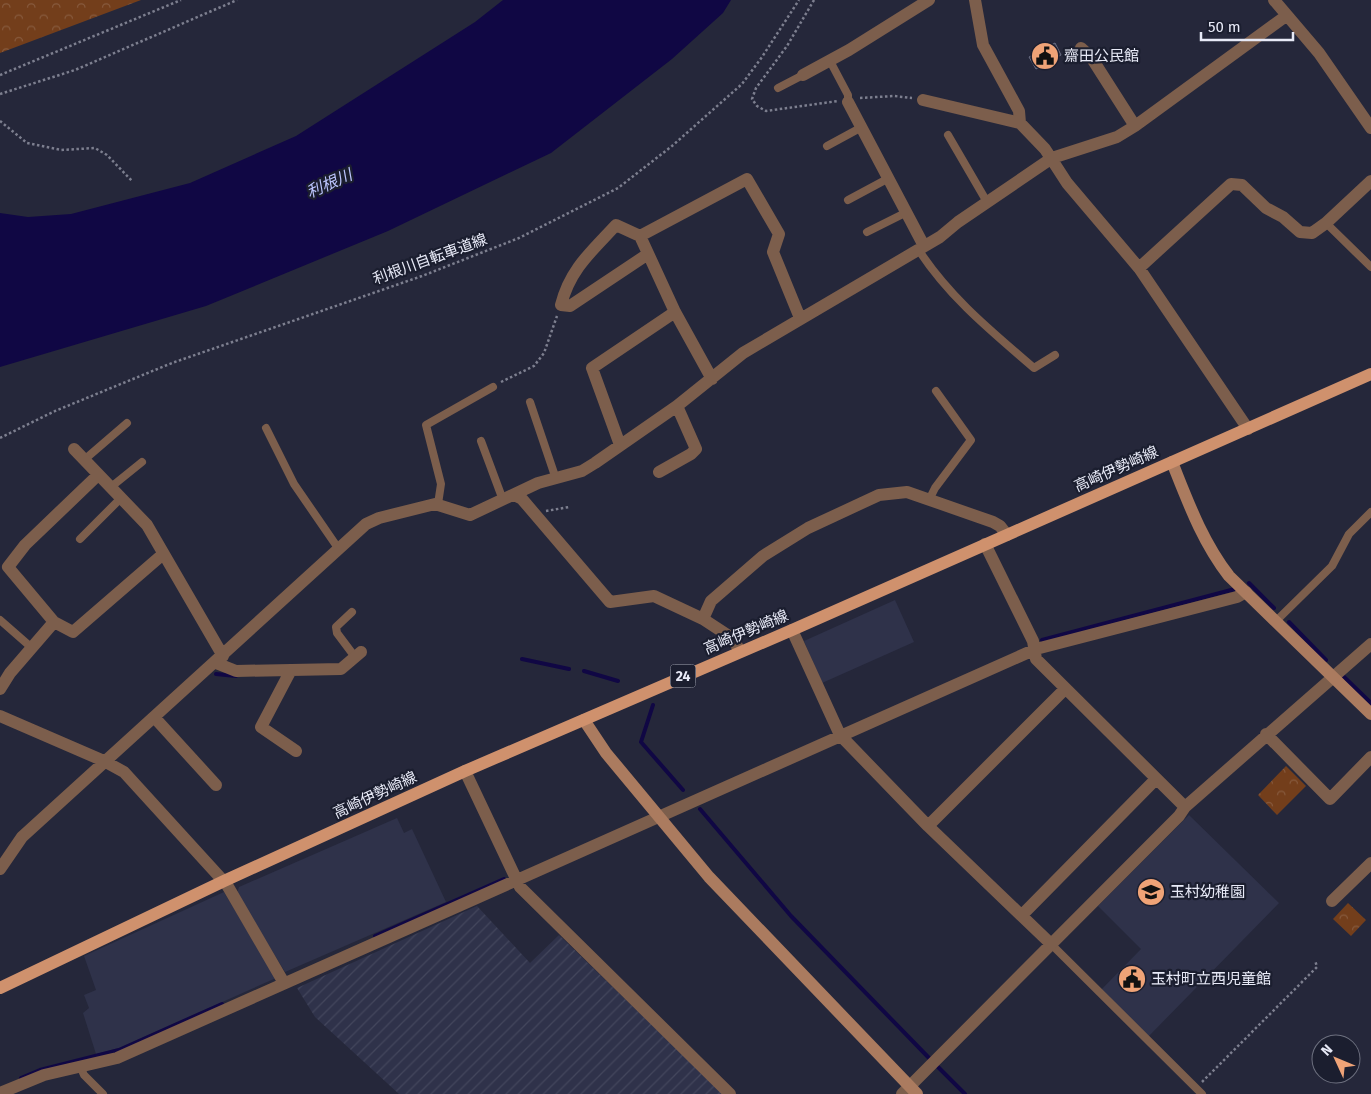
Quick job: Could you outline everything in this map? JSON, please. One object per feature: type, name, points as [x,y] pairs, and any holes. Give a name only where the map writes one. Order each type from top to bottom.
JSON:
[{"type":"main road","name":"高崎伊勢崎線","points":[[0,988],[224,881],[466,771],[792,630],[1371,374]]},
{"type":"street","points":[[803,75],[830,61],[929,0]]},
{"type":"street","points":[[975,0],[983,45],[1019,111],[1020,123]]},
{"type":"street","points":[[1274,0],[1319,53],[1371,128]]},
{"type":"street","points":[[0,869],[22,837],[104,761],[220,659],[338,548],[372,520],[438,504],[466,515],[538,484],[582,471],[677,406],[743,353],[921,248],[1052,158],[1116,137],[1135,126],[1286,16]]},
{"type":"street","points":[[1081,48],[1091,57],[1135,126]]},
{"type":"street","points":[[923,100],[1020,123],[1052,158],[1067,183],[1139,268],[1248,429]]},
{"type":"street","points":[[848,102],[889,178],[921,248]]},
{"type":"street","points":[[640,236],[747,179],[779,234],[773,252],[800,318]]},
{"type":"street","points":[[1139,268],[1231,184],[1242,185],[1266,208],[1283,217],[1300,232],[1312,232],[1326,223],[1371,181]]},
{"type":"street","points":[[648,254],[570,306],[561,305],[566,284],[578,267],[616,225],[640,236],[675,312],[712,379]]},
{"type":"street","points":[[620,445],[592,368],[675,312]]},
{"type":"street","points":[[659,472],[696,450],[677,406]]},
{"type":"street","points":[[74,449],[146,525],[220,659],[236,671],[341,669],[358,654]]},
{"type":"street","points":[[1172,462],[1211,553],[1274,622],[1371,714]]},
{"type":"street","points":[[98,475],[25,545],[8,567],[54,622],[73,632],[162,555]]},
{"type":"street","points":[[703,618],[711,601],[763,556],[808,528],[879,495],[907,492],[993,522],[1000,526],[1007,535]]},
{"type":"street","points":[[509,498],[522,499],[610,602],[654,596],[703,618],[732,638],[740,652]]},
{"type":"street","points":[[985,544],[1036,649],[1036,659],[1185,807]]},
{"type":"street","points":[[0,1093],[44,1075],[117,1058],[1036,649],[1237,597],[1246,592]]},
{"type":"street","points":[[0,689],[54,622]]},
{"type":"street","points":[[792,630],[840,736],[928,826],[1051,944]]},
{"type":"street","points":[[584,720],[606,754],[736,906],[909,1091],[1051,944],[1179,816],[1185,807],[1266,734],[1371,644]]},
{"type":"street","points":[[291,670],[261,727],[296,751]]},
{"type":"street","points":[[928,826],[1065,689]]},
{"type":"street","points":[[0,716],[104,761],[124,772],[224,881],[284,983]]},
{"type":"street","points":[[154,717],[216,785]]},
{"type":"street","points":[[1266,734],[1330,799],[1371,757]]},
{"type":"street","points":[[466,771],[515,880],[730,1094]]},
{"type":"street","points":[[1022,915],[1156,779]]},
{"type":"street","points":[[1332,901],[1371,863]]},
{"type":"lane","points":[[830,61],[848,95],[848,102]]},
{"type":"lane","points":[[778,88],[803,75]]},
{"type":"lane","points":[[827,146],[862,128]]},
{"type":"lane","points":[[948,135],[987,202]]},
{"type":"lane","points":[[848,200],[889,178]]},
{"type":"lane","points":[[866,232],[906,212]]},
{"type":"lane","points":[[1326,223],[1371,267]]},
{"type":"lane","points":[[921,248],[932,272],[970,314],[1034,368],[1055,355]]},
{"type":"lane","points":[[438,504],[441,484],[426,425],[493,387]]},
{"type":"lane","points":[[929,500],[935,488],[971,440],[936,392]]},
{"type":"lane","points":[[530,402],[556,479]]},
{"type":"lane","points":[[84,460],[127,423]]},
{"type":"lane","points":[[266,428],[294,484],[338,548]]},
{"type":"lane","points":[[481,440],[509,498]]},
{"type":"lane","points":[[111,487],[142,462]]},
{"type":"lane","points":[[80,539],[121,498]]},
{"type":"lane","points":[[1274,622],[1332,566],[1349,534],[1371,512]]},
{"type":"lane","points":[[352,612],[336,627],[337,633],[358,654]]},
{"type":"lane","points":[[0,620],[32,648]]},
{"type":"lane","points":[[1051,944],[1202,1094]]},
{"type":"lane","points":[[80,1066],[84,1075],[103,1094]]},
{"type":"path","points":[[0,75],[180,0]]},
{"type":"path","points":[[0,94],[74,70],[237,0]]},
{"type":"path","name":"利根川自転車道線","points":[[0,438],[55,411],[172,363],[422,276],[519,238],[618,188],[672,146],[742,84],[799,0]]},
{"type":"path","points":[[848,102],[855,99],[894,96],[923,100]]},
{"type":"path","points":[[0,121],[27,143],[61,150],[95,148],[107,155],[132,181]]},
{"type":"path","points":[[493,387],[534,366],[544,353],[561,305]]},
{"type":"path","points":[[533,513],[569,507]]},
{"type":"path","points":[[1196,1088],[1317,967],[1315,960]]},
{"type":"shaded area","points":[[895,600],[914,642],[822,683],[804,641]]},
{"type":"shaded area","points":[[1189,815],[1279,903],[1148,1037],[1101,990],[1141,949],[1098,906]]},
{"type":"shaded area","points":[[397,818],[404,833],[412,829],[446,902],[285,972],[237,893],[239,887]]},
{"type":"shaded area","points":[[224,892],[276,978],[119,1048],[96,1054],[83,1013],[89,1008],[84,995],[96,990],[84,956]]},
{"type":"shaded area","points":[[477,906],[530,963],[559,935],[723,1094],[399,1094],[315,1017],[297,988]]},
{"type":"green space","points":[[0,0],[141,0],[0,53]]},
{"type":"green space","points":[[1286,766],[1306,786],[1277,815],[1258,795]]},
{"type":"green space","points":[[1348,903],[1366,920],[1351,936],[1333,919]]},
{"type":"water","name":"利根川","points":[[503,0],[731,0],[723,13],[672,59],[551,153],[388,231],[206,306],[0,367],[0,213],[28,217],[71,214],[190,183],[296,136],[475,22]]},
{"type":"building","name":"齋田公民館","points":[[1055,43],[1061,55],[1036,69],[1029,57]]},
{"type":"waterway","points":[[1249,583],[1274,608]]},
{"type":"waterway","points":[[1042,640],[1235,589]]},
{"type":"waterway","points":[[1289,622],[1326,660]]},
{"type":"waterway","points":[[522,659],[569,669]]},
{"type":"waterway","points":[[584,671],[618,681]]},
{"type":"waterway","points":[[216,674],[236,676]]},
{"type":"waterway","points":[[1343,676],[1371,703]]},
{"type":"waterway","points":[[653,705],[641,742],[683,790]]},
{"type":"waterway","points":[[700,809],[791,916],[930,1059]]},
{"type":"waterway","points":[[375,936],[504,879]]},
{"type":"waterway","points":[[21,1078],[40,1070],[119,1050],[222,1004]]},
{"type":"waterway","points":[[938,1067],[965,1094]]},
{"type":"place","name":"齋田公民館","points":[[1045,56]]},
{"type":"place","name":"玉村幼稚園","points":[[1151,892]]},
{"type":"place","name":"玉村町立西児童館","points":[[1132,979]]}]
